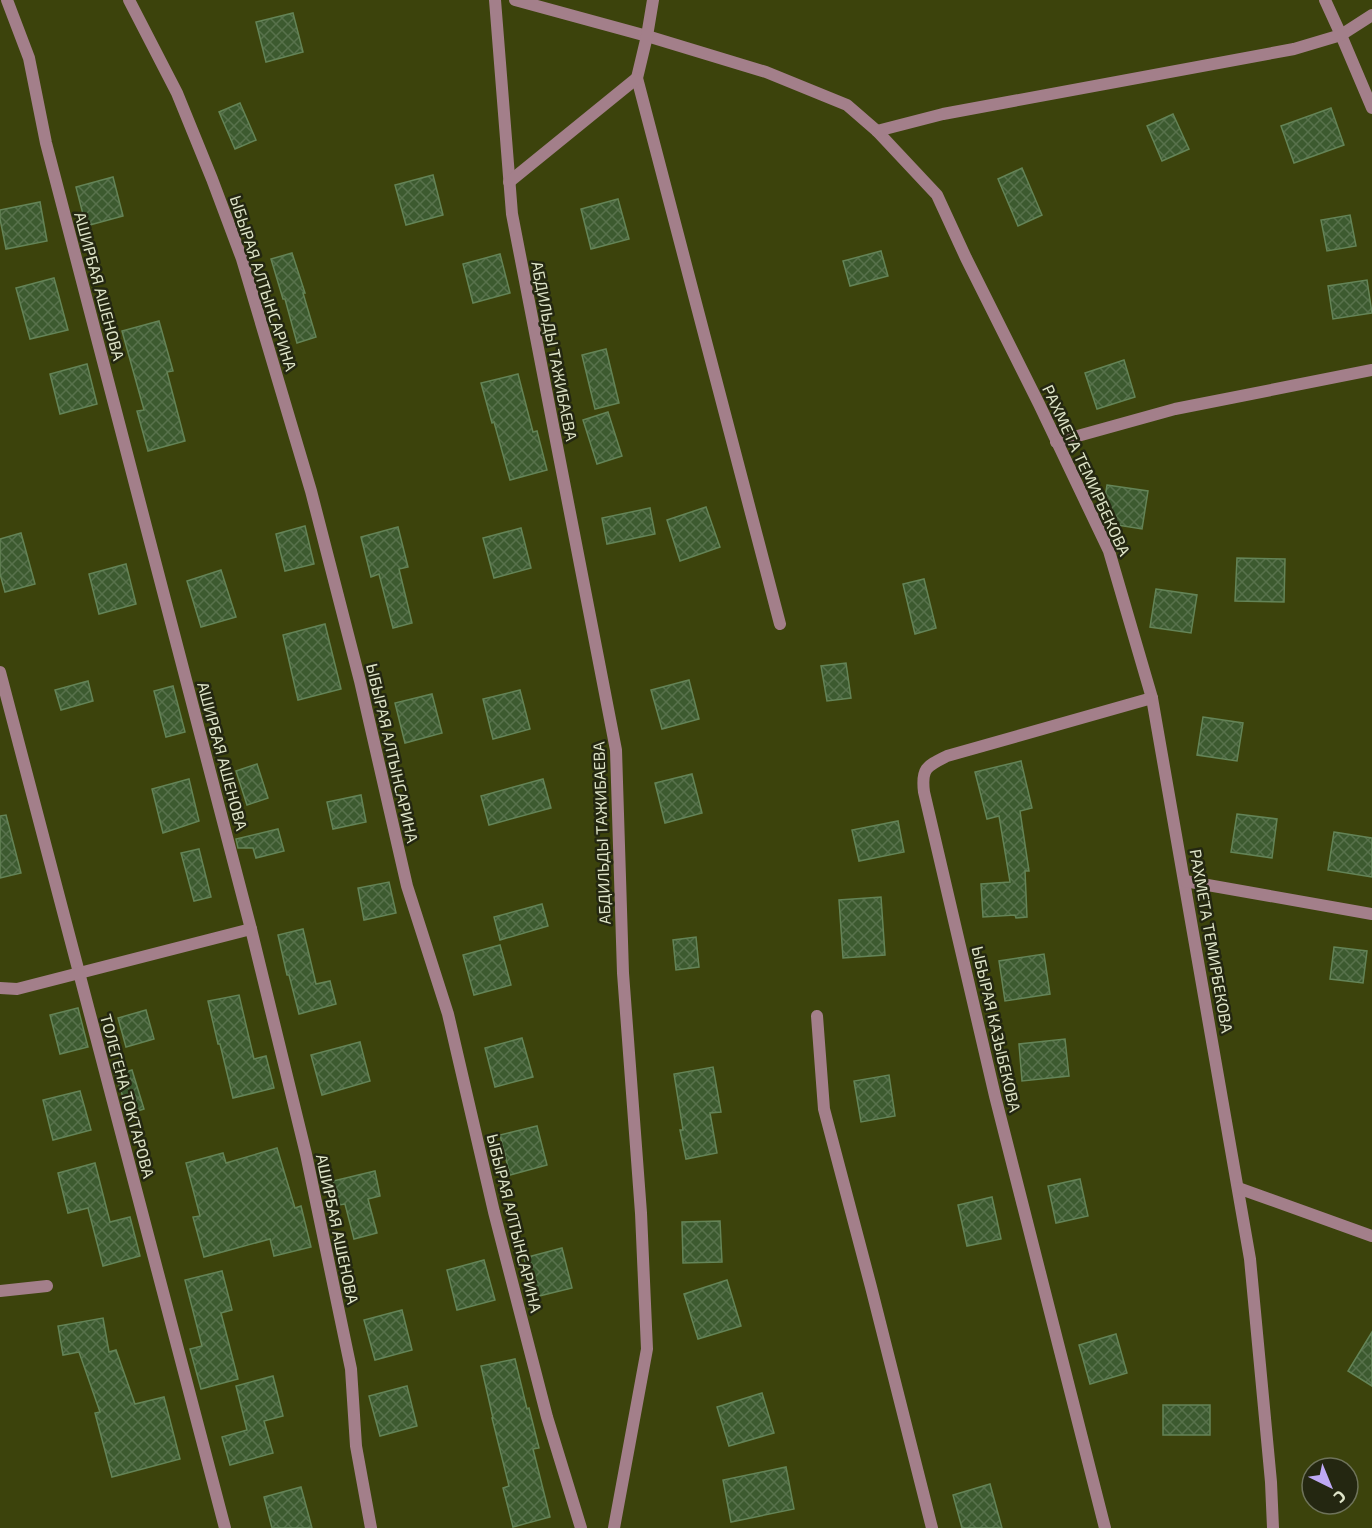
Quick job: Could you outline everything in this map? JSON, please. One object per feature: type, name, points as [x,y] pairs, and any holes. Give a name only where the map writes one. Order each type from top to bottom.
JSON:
[{"type":"street","name":"АШИРБАЯ АШЕНОВА","points":[[7,0],[30,58],[46,143],[251,929],[306,1154],[351,1369],[356,1446],[371,1528]]},
{"type":"street","name":"ЫБЫРАЯ АЛТЫНСАРИНА","points":[[129,0],[177,93],[242,259],[311,491],[360,681],[407,886],[448,1014],[494,1212],[535,1371],[581,1528]]},
{"type":"street","name":"АБДИЛЬДЫ ТАЖИБАЕВА","points":[[495,0],[512,214],[616,750],[623,973],[641,1213],[647,1349],[614,1528]]},
{"type":"street","name":"РАХМЕТА ТЕМИРБЕКОВА","points":[[515,0],[766,72],[847,105],[877,131],[937,195],[1109,551],[1152,698],[1250,1259],[1271,1482],[1273,1528]]},
{"type":"street","points":[[653,0],[637,78],[780,624]]},
{"type":"street","points":[[1325,0],[1372,108]]},
{"type":"street","points":[[877,131],[943,114],[1294,50],[1341,35],[1372,15]]},
{"type":"street","points":[[509,182],[637,78]]},
{"type":"street","points":[[1056,442],[1176,409],[1372,370]]},
{"type":"street","name":"ТОЛЕГЕНА ТОКТАРОВА","points":[[0,672],[225,1528]]},
{"type":"street","name":"ЫБЫРАЯ КАЗЫБЕКОВА","points":[[1105,1528],[995,1096],[926,803],[922,777],[928,765],[946,756],[1152,698]]},
{"type":"street","points":[[1185,882],[1372,914]]},
{"type":"street","points":[[0,988],[17,989],[251,929]]},
{"type":"street","points":[[817,1016],[824,1109],[932,1528]]},
{"type":"street","points":[[1238,1188],[1372,1236]]},
{"type":"street","points":[[0,1291],[47,1286]]},
{"type":"building","points":[[293,13],[303,52],[266,62],[256,22]]},
{"type":"building","points":[[240,103],[256,140],[235,149],[219,112]]},
{"type":"building","points":[[1331,108],[1344,145],[1294,163],[1281,126]]},
{"type":"building","points":[[1173,114],[1189,149],[1162,161],[1147,126]]},
{"type":"building","points":[[1022,168],[1042,215],[1018,226],[998,179]]},
{"type":"building","points":[[433,175],[443,215],[406,225],[395,185]]},
{"type":"building","points":[[113,177],[123,216],[86,226],[76,187]]},
{"type":"building","points":[[618,199],[629,239],[591,249],[581,209]]},
{"type":"building","points":[[40,202],[47,241],[6,249],[0,210]]},
{"type":"building","points":[[1350,215],[1356,246],[1327,251],[1321,220]]},
{"type":"building","points":[[881,251],[888,276],[850,286],[843,261]]},
{"type":"building","points":[[292,253],[316,337],[297,343],[271,259]]},
{"type":"building","points":[[500,254],[510,293],[473,303],[463,264]]},
{"type":"building","points":[[54,278],[68,330],[30,339],[16,288]]},
{"type":"building","points":[[1367,280],[1372,313],[1333,319],[1328,286]]},
{"type":"building","points":[[159,321],[173,371],[167,372],[185,441],[148,451],[137,411],[144,410],[122,331]]},
{"type":"building","points":[[606,349],[619,403],[595,409],[582,355]]},
{"type":"building","points":[[1124,360],[1135,397],[1097,409],[1085,373]]},
{"type":"building","points":[[87,364],[97,404],[60,414],[50,374]]},
{"type":"building","points":[[518,374],[533,432],[537,431],[547,470],[510,480],[481,383]]},
{"type":"building","points":[[608,412],[622,456],[597,464],[583,420]]},
{"type":"building","points":[[1107,485],[1148,491],[1142,529],[1105,523],[1102,517]]},
{"type":"building","points":[[706,507],[720,547],[680,561],[667,520]]},
{"type":"building","points":[[650,508],[655,534],[607,544],[602,518]]},
{"type":"building","points":[[305,526],[314,564],[285,571],[276,534]]},
{"type":"building","points":[[398,527],[408,567],[399,569],[412,623],[393,628],[379,574],[371,577],[361,537]]},
{"type":"building","points":[[521,528],[531,568],[494,578],[483,538]]},
{"type":"building","points":[[21,533],[35,584],[5,592],[0,574],[0,539]]},
{"type":"building","points":[[1237,558],[1285,559],[1284,602],[1235,601]]},
{"type":"building","points":[[126,564],[136,604],[99,614],[89,574]]},
{"type":"building","points":[[221,570],[236,617],[201,627],[187,581]]},
{"type":"building","points":[[924,579],[936,628],[915,634],[903,584]]},
{"type":"building","points":[[1156,589],[1197,595],[1191,633],[1150,627]]},
{"type":"building","points":[[325,624],[341,689],[298,700],[283,635]]},
{"type":"building","points":[[846,663],[851,698],[827,701],[821,666]]},
{"type":"building","points":[[689,680],[699,719],[662,729],[651,690]]},
{"type":"building","points":[[88,681],[93,701],[61,710],[55,690]]},
{"type":"building","points":[[173,686],[185,732],[166,737],[154,691]]},
{"type":"building","points":[[520,690],[530,729],[493,739],[483,699]]},
{"type":"building","points":[[432,694],[442,733],[405,743],[395,703]]},
{"type":"building","points":[[1203,717],[1243,723],[1237,761],[1197,755]]},
{"type":"building","points":[[1021,761],[1032,808],[1020,811],[1029,871],[1025,871],[1027,917],[1016,918],[1015,915],[983,917],[981,884],[1010,882],[999,816],[987,819],[975,772]]},
{"type":"building","points":[[257,764],[268,798],[247,805],[236,771]]},
{"type":"building","points":[[692,774],[702,813],[665,823],[655,783]]},
{"type":"building","points":[[189,779],[199,821],[163,833],[152,789]]},
{"type":"building","points":[[543,779],[551,808],[489,825],[481,796]]},
{"type":"building","points":[[361,795],[366,822],[333,829],[327,802]]},
{"type":"building","points":[[1237,814],[1277,819],[1272,858],[1231,852]]},
{"type":"building","points":[[6,815],[21,873],[0,878],[0,816]]},
{"type":"building","points":[[898,821],[904,852],[859,861],[852,830]]},
{"type":"building","points":[[278,829],[284,851],[256,858],[253,848],[238,848],[236,839]]},
{"type":"building","points":[[1334,832],[1372,838],[1372,877],[1328,870]]},
{"type":"building","points":[[199,849],[211,897],[194,901],[181,853]]},
{"type":"building","points":[[389,882],[396,913],[364,920],[358,888]]},
{"type":"building","points":[[881,897],[885,955],[843,958],[839,900]]},
{"type":"building","points":[[542,904],[548,926],[500,940],[494,917]]},
{"type":"building","points":[[303,929],[316,984],[330,981],[336,1004],[299,1014],[278,935]]},
{"type":"building","points":[[696,937],[699,967],[676,970],[673,940]]},
{"type":"building","points":[[500,945],[511,985],[474,995],[463,955]]},
{"type":"building","points":[[1334,947],[1367,951],[1363,983],[1330,979]]},
{"type":"building","points":[[1044,954],[1050,994],[1005,1001],[999,961]]},
{"type":"building","points":[[239,995],[254,1059],[266,1056],[274,1088],[233,1098],[208,1001]]},
{"type":"building","points":[[78,1008],[88,1047],[60,1054],[50,1015]]},
{"type":"building","points":[[146,1010],[154,1039],[126,1047],[118,1018]]},
{"type":"building","points":[[522,1038],[533,1077],[495,1087],[485,1048]]},
{"type":"building","points":[[1065,1039],[1069,1076],[1022,1081],[1019,1044]]},
{"type":"building","points":[[360,1042],[370,1081],[322,1095],[311,1055]]},
{"type":"building","points":[[713,1067],[721,1112],[710,1113],[717,1153],[686,1159],[680,1130],[683,1130],[674,1074]]},
{"type":"building","points":[[132,1070],[144,1109],[128,1114],[116,1075]]},
{"type":"building","points":[[889,1075],[895,1116],[861,1122],[854,1081]]},
{"type":"building","points":[[80,1091],[91,1130],[53,1140],[43,1100]]},
{"type":"building","points":[[537,1126],[547,1165],[510,1175],[500,1135]]},
{"type":"building","points":[[277,1148],[295,1208],[301,1206],[311,1247],[274,1256],[270,1239],[204,1257],[193,1217],[200,1216],[186,1163],[223,1153],[226,1163]]},
{"type":"building","points":[[95,1163],[110,1222],[130,1217],[140,1256],[103,1266],[88,1208],[68,1213],[58,1173]]},
{"type":"building","points":[[375,1171],[380,1196],[368,1199],[377,1233],[354,1239],[345,1204],[339,1205],[333,1181]]},
{"type":"building","points":[[1080,1179],[1088,1216],[1056,1223],[1048,1186]]},
{"type":"building","points":[[992,1197],[1001,1239],[967,1246],[958,1205]]},
{"type":"building","points":[[720,1221],[722,1262],[683,1263],[682,1222]]},
{"type":"building","points":[[562,1248],[572,1288],[535,1297],[524,1258]]},
{"type":"building","points":[[484,1260],[495,1300],[457,1310],[447,1270]]},
{"type":"building","points":[[222,1271],[232,1310],[221,1313],[238,1379],[201,1389],[190,1349],[202,1346],[185,1280]]},
{"type":"building","points":[[727,1280],[741,1326],[698,1339],[684,1294]]},
{"type":"building","points":[[402,1310],[412,1350],[375,1360],[364,1320]]},
{"type":"building","points":[[103,1318],[109,1352],[116,1350],[135,1404],[164,1397],[180,1459],[112,1477],[95,1413],[100,1412],[79,1352],[63,1355],[58,1326]]},
{"type":"building","points":[[1372,1332],[1372,1386],[1348,1371]]},
{"type":"building","points":[[1116,1334],[1127,1373],[1090,1384],[1079,1345]]},
{"type":"building","points":[[515,1359],[539,1448],[533,1449],[550,1517],[513,1527],[503,1488],[509,1486],[481,1366]]},
{"type":"building","points":[[273,1376],[283,1416],[264,1421],[273,1453],[230,1465],[222,1437],[247,1430],[236,1386]]},
{"type":"building","points":[[407,1386],[417,1426],[380,1436],[369,1396]]},
{"type":"building","points":[[762,1393],[774,1433],[729,1446],[717,1407]]},
{"type":"building","points":[[1163,1405],[1210,1405],[1210,1435],[1163,1435]]},
{"type":"building","points":[[786,1467],[794,1509],[731,1522],[723,1480]]},
{"type":"building","points":[[990,1484],[1002,1528],[962,1528],[953,1495]]},
{"type":"building","points":[[301,1487],[312,1528],[272,1528],[264,1497]]}]
